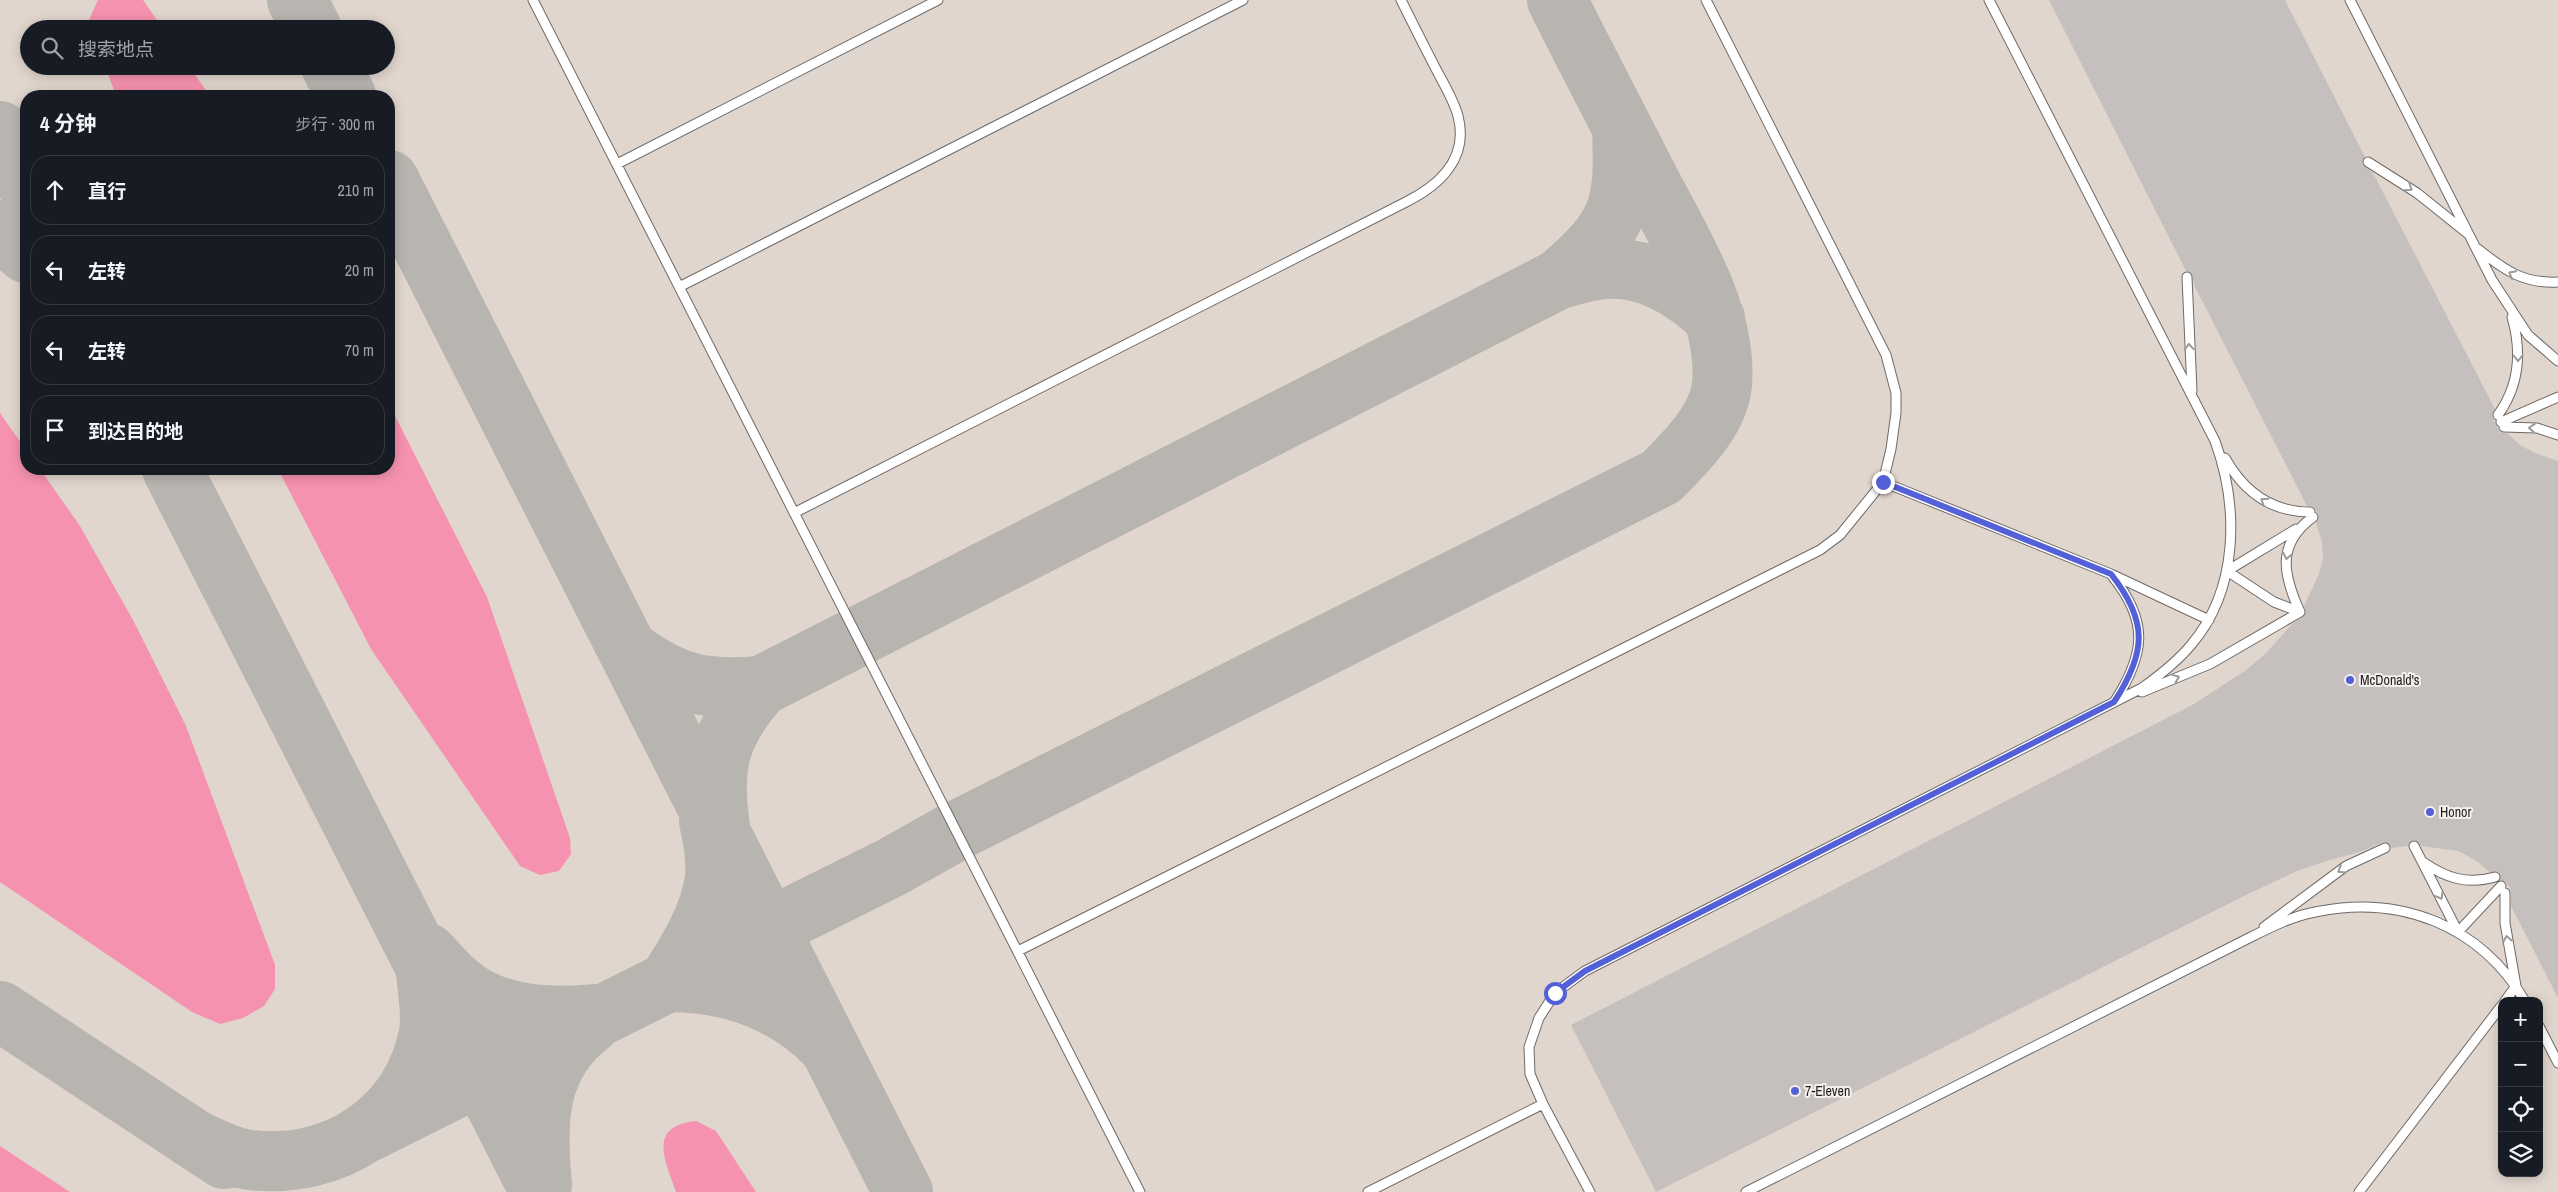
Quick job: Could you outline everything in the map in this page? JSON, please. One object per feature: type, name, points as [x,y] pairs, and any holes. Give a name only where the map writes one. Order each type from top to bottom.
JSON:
[{"type":"lane","points":[[533,0],[1140,1192]]},
{"type":"lane","points":[[617,164],[938,0]]},
{"type":"lane","points":[[679,287],[1243,0]]},
{"type":"lane","points":[[794,513],[1426,192],[1443,179],[1453,165],[1459,147],[1458,116],[1401,0]]},
{"type":"lane","points":[[1018,952],[1820,550],[1840,536],[1883,482],[1891,449],[1896,413],[1896,394],[1886,355],[1706,0]]},
{"type":"lane","points":[[1989,0],[2228,464],[2255,495],[2275,508],[2312,514],[2292,540],[2285,566],[2287,582],[2300,612]]},
{"type":"lane","points":[[2350,0],[2474,246],[2510,310],[2528,335],[2558,361]]},
{"type":"lane","points":[[2368,162],[2417,193],[2469,235]]},
{"type":"lane","points":[[2474,246],[2502,269],[2520,278],[2541,283],[2558,282]]},
{"type":"lane","points":[[2187,277],[2192,396]]},
{"type":"lane","points":[[2501,421],[2518,370],[2516,332],[2510,310]]},
{"type":"lane","points":[[2501,421],[2558,397]]},
{"type":"lane","points":[[2501,421],[2537,428],[2558,435]]},
{"type":"lane","points":[[1590,1192],[1543,1104],[1530,1074],[1529,1047],[1539,1018],[1555,993],[1585,971],[2142,688],[2168,669],[2192,644],[2208,620],[2220,595],[2227,571],[2231,522],[2229,494],[2224,467],[2215,440]]},
{"type":"lane","points":[[1883,482],[2111,574],[2208,620]]},
{"type":"lane","points":[[2227,571],[2301,526]]},
{"type":"lane","points":[[2227,571],[2274,602],[2300,612]]},
{"type":"lane","points":[[2111,574],[2126,594],[2134,611],[2139,645],[2130,677],[2114,702]]},
{"type":"lane","points":[[2114,702],[2210,664],[2300,612]]},
{"type":"lane","points":[[2414,846],[2458,932]]},
{"type":"lane","points":[[2251,937],[2340,870],[2385,848]]},
{"type":"lane","points":[[2421,861],[2448,877],[2465,881],[2495,877]]},
{"type":"lane","points":[[2458,932],[2503,890],[2504,924],[2516,986],[2508,997]]},
{"type":"lane","points":[[1746,1192],[2251,937],[2283,922],[2313,912],[2345,907],[2378,907],[2408,912],[2458,932],[2479,945],[2498,962],[2523,997]]},
{"type":"lane","points":[[2359,1192],[2498,1009]]},
{"type":"lane","points":[[2543,1034],[2558,1063]]},
{"type":"lane","points":[[1368,1192],[1543,1104]]},
{"type":"shaded area","points":[[0,0],[2558,0],[2558,1192],[0,1192]]},
{"type":"shaded area","points":[[98,0],[143,0],[157,20],[89,20]]},
{"type":"shaded area","points":[[108,75],[195,75],[206,90],[114,90]]},
{"type":"shaded area","points":[[0,413],[20,441],[20,475],[44,475],[80,526],[133,620],[186,726],[275,965],[275,989],[264,1006],[243,1018],[220,1024],[192,1012],[0,882]]},
{"type":"shaded area","points":[[395,416],[487,597],[570,838],[571,854],[559,871],[540,875],[520,866],[371,649],[281,475],[395,475]]},
{"type":"shaded area","points":[[696,1121],[716,1131],[756,1192],[676,1192],[665,1157],[665,1137],[671,1130],[681,1124]]},
{"type":"shaded area","points":[[0,1146],[70,1192],[0,1192]]},
{"type":"building","points":[[2049,0],[2285,0],[2365,157],[2362,164],[2373,173],[2495,409],[2492,415],[2500,432],[2507,433],[2520,445],[2535,453],[2558,461],[2558,998],[2511,906],[2511,890],[2506,882],[2500,880],[2499,872],[2489,872],[2478,862],[2458,851],[2421,846],[2415,840],[2411,841],[2408,846],[2391,848],[2388,843],[2383,842],[2360,852],[2297,871],[2244,896],[1656,1192],[1571,1025],[2194,704],[2246,670],[2266,653],[2292,624],[2306,614],[2304,606],[2319,574],[2323,558],[2322,542],[2316,523],[2319,515],[2314,507],[2307,506],[2194,285],[2192,274],[2186,271]]},
{"type":"taxiway","points":[[297,0],[307,20]]},
{"type":"taxiway","points":[[368,1132],[668,982],[769,928],[890,868],[956,831],[1661,477],[1690,447],[1708,423],[1720,397],[1722,357],[1717,329],[1709,301],[1698,274],[1557,0]]},
{"type":"taxiway","points":[[336,75],[343,90]]},
{"type":"taxiway","points":[[720,827],[717,786],[721,751],[736,719],[761,686],[1559,279],[1580,261],[1595,244],[1607,229],[1615,213],[1620,197],[1622,177],[1622,128]]},
{"type":"taxiway","points":[[0,131],[20,171]]},
{"type":"taxiway","points":[[395,192],[903,1192]]},
{"type":"taxiway","points":[[0,230],[20,248]]},
{"type":"taxiway","points":[[1559,279],[1605,269],[1637,271],[1679,289],[1715,318]]},
{"type":"taxiway","points":[[175,475],[540,1192]]},
{"type":"taxiway","points":[[628,650],[660,671],[690,683],[723,687],[761,686]]},
{"type":"taxiway","points":[[668,982],[697,933],[712,892],[715,864],[709,821]]},
{"type":"taxiway","points":[[427,953],[460,986],[491,1004],[508,1010],[543,1015],[597,1014]]},
{"type":"taxiway","points":[[190,1137],[234,1157],[250,1160],[281,1161],[311,1157],[340,1147],[365,1133],[387,1114],[406,1091],[420,1064],[430,1026],[426,973]]},
{"type":"taxiway","points":[[668,982],[712,986],[754,997],[792,1017],[827,1045]]},
{"type":"taxiway","points":[[0,1011],[224,1159]]},
{"type":"taxiway","points":[[542,1185],[539,1139],[544,1097],[550,1077],[559,1058],[572,1040],[590,1024]]},
{"type":"place","name":"McDonald's","points":[[2350,680]]},
{"type":"place","name":"Honor","points":[[2430,812]]},
{"type":"place","name":"7-Eleven","points":[[1795,1091]]},
{"type":"route","points":[[1555,993],[1585,971],[2114,702],[2130,677],[2139,645],[2134,611],[2126,594],[2111,574],[1883,482]]}]
